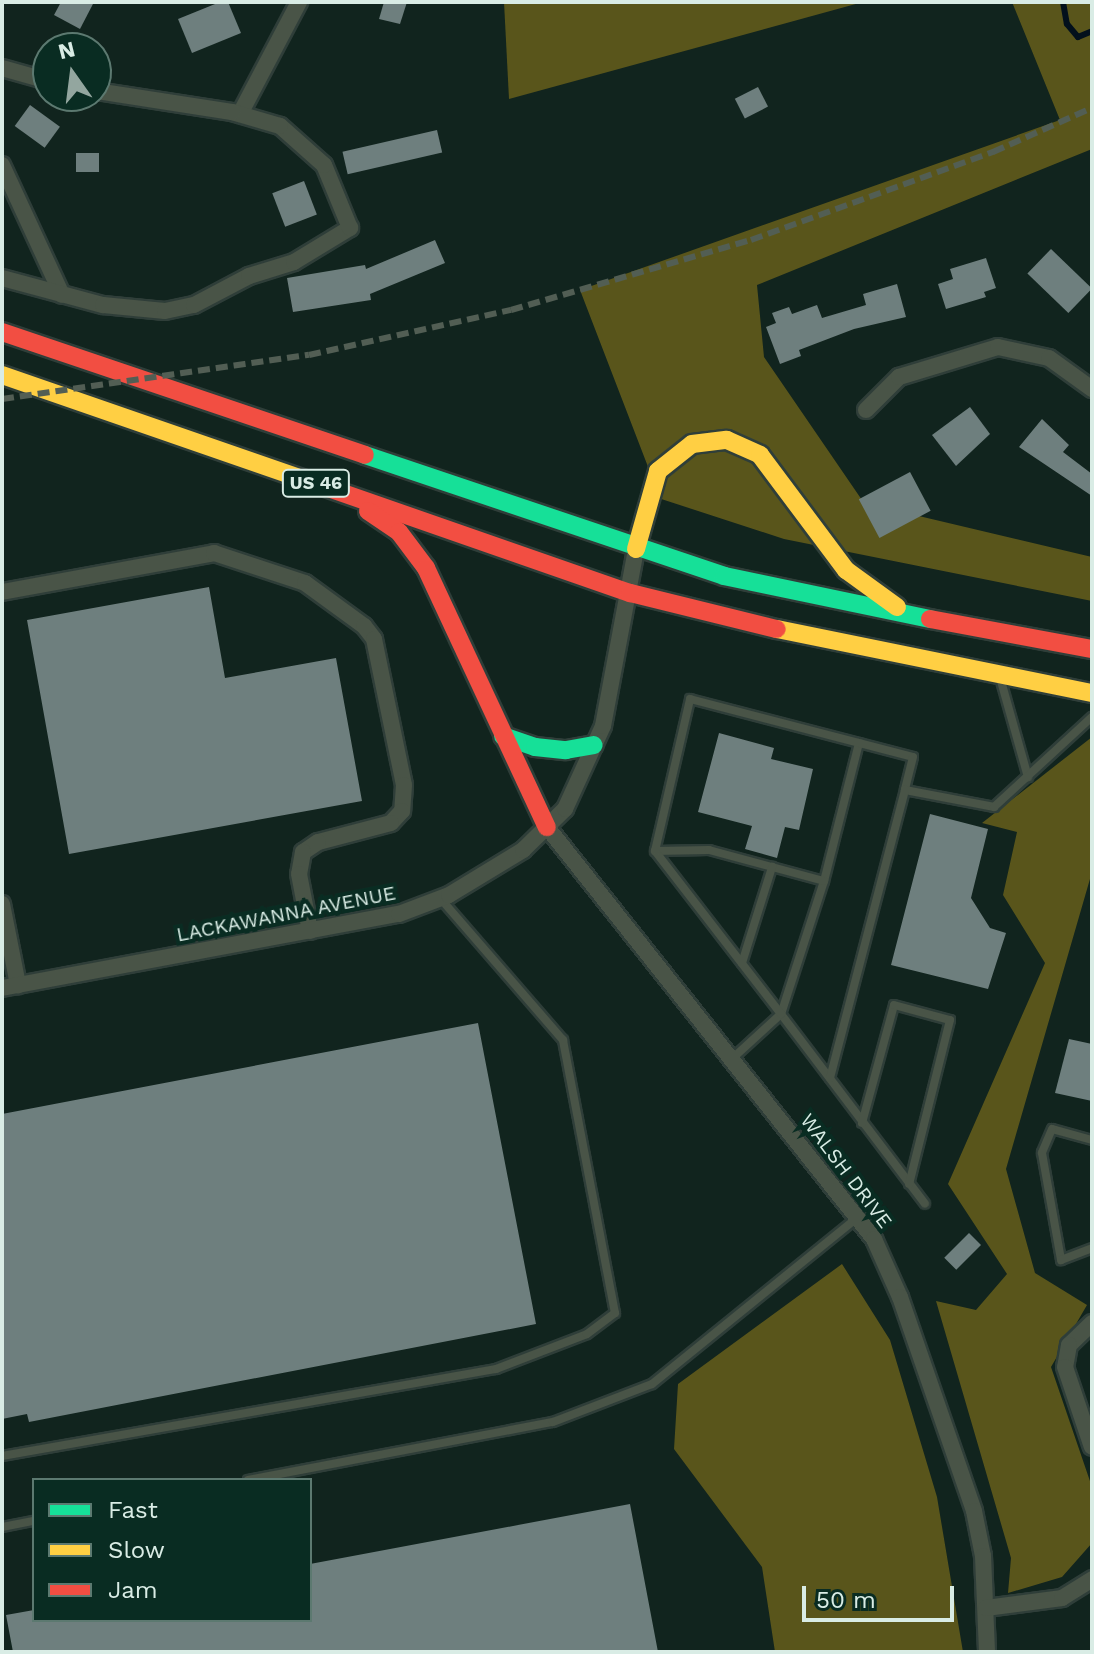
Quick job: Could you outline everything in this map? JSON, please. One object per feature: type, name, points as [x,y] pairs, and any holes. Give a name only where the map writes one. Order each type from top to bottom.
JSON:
[{"type":"highway","name":"US 46","points":[[2,332],[636,549],[784,592],[1092,649]]},
{"type":"highway","name":"US 46","points":[[2,375],[630,593],[1092,693]]},
{"type":"highway","points":[[636,549],[652,488],[669,459],[692,444],[727,440],[760,455],[777,473],[846,570],[911,616]]},
{"type":"highway","points":[[341,492],[399,532],[426,568],[547,827]]},
{"type":"highway","points":[[503,736],[551,749],[594,745]]},
{"type":"street","points":[[240,114],[299,2]]},
{"type":"street","points":[[2,68],[32,76]]},
{"type":"street","points":[[2,278],[62,295],[165,311],[194,305],[249,276],[294,262],[350,228],[339,191],[304,142],[280,126],[240,114],[112,94]]},
{"type":"street","points":[[2,165],[62,295]]},
{"type":"street","points":[[866,410],[899,377],[998,347],[1049,358],[1092,389]]},
{"type":"street","name":"LACKAWANNA AVENUE","points":[[10,987],[399,914],[440,898],[523,850],[565,809],[603,726],[636,549]]},
{"type":"street","points":[[2,592],[214,553],[305,583],[364,626],[374,639],[404,785],[402,811],[391,823],[318,842],[303,852],[299,874],[310,931]]},
{"type":"street","name":"WALSH DRIVE","points":[[547,827],[859,1216],[900,1297],[974,1511],[986,1608],[987,1652]]},
{"type":"street","points":[[2,904],[10,987]]},
{"type":"street","points":[[1092,1323],[1069,1345],[1065,1367],[1092,1447]]},
{"type":"street","points":[[986,1608],[1062,1598],[1092,1579]]},
{"type":"lane","points":[[999,675],[1028,777]]},
{"type":"lane","points":[[655,851],[690,699],[913,757],[830,1078]]},
{"type":"lane","points":[[905,790],[994,807],[1092,717]]},
{"type":"lane","points":[[734,1057],[781,1014],[824,881],[859,743]]},
{"type":"lane","points":[[655,851],[709,850],[824,881]]},
{"type":"lane","points":[[655,851],[925,1204]]},
{"type":"lane","points":[[742,963],[772,867]]},
{"type":"lane","points":[[2,1456],[496,1369],[587,1334],[615,1313],[563,1040],[440,898]]},
{"type":"lane","points":[[862,1123],[894,1005],[950,1020],[909,1184]]},
{"type":"lane","points":[[1092,1140],[1052,1129],[1042,1153],[1061,1260],[1092,1248]]},
{"type":"lane","points":[[259,1478],[553,1422],[652,1384],[859,1216]]},
{"type":"lane","points":[[2,1527],[32,1521]]},
{"type":"shaded area","points":[[504,2],[863,2],[509,99]]},
{"type":"shaded area","points":[[1012,2],[1092,2],[1092,149],[757,285],[764,357],[864,503],[1092,557],[1092,601],[784,539],[649,495],[655,485],[580,290],[1060,120]]},
{"type":"shaded area","points":[[1092,737],[1092,872],[1006,1169],[1035,1273],[1087,1305],[1051,1367],[1092,1487],[1092,1543],[1062,1577],[1008,1593],[1011,1558],[936,1301],[976,1310],[1007,1274],[948,1184],[1045,963],[1003,895],[1017,832],[982,823]]},
{"type":"shaded area","points":[[842,1264],[890,1340],[937,1497],[963,1652],[775,1652],[762,1567],[674,1449],[678,1384]]},
{"type":"building","points":[[61,2],[94,2],[80,29],[54,15]]},
{"type":"building","points":[[220,2],[228,2],[241,33],[192,53],[178,19]]},
{"type":"building","points":[[384,2],[407,2],[400,24],[379,19]]},
{"type":"building","points":[[758,87],[768,107],[745,118],[735,99]]},
{"type":"building","points":[[30,105],[32,112],[40,112],[60,127],[45,148],[15,126]]},
{"type":"building","points":[[437,130],[442,152],[348,174],[342,152]]},
{"type":"building","points":[[76,153],[99,153],[99,172],[76,172]]},
{"type":"building","points":[[304,181],[317,215],[285,227],[272,193]]},
{"type":"building","points":[[435,240],[445,263],[370,294],[371,300],[293,312],[287,278],[365,265],[366,269]]},
{"type":"building","points":[[1051,249],[1092,289],[1068,313],[1027,273]]},
{"type":"building","points":[[986,258],[996,288],[984,292],[986,297],[946,309],[938,284],[953,279],[950,269]]},
{"type":"building","points":[[897,284],[906,317],[854,329],[799,350],[801,356],[780,364],[766,327],[776,323],[772,313],[789,307],[792,314],[817,305],[822,318],[866,305],[863,294]]},
{"type":"building","points":[[970,407],[990,434],[956,466],[932,435]]},
{"type":"building","points":[[1042,419],[1069,445],[1063,452],[1092,474],[1092,496],[1019,447]]},
{"type":"building","points":[[910,472],[931,511],[879,538],[859,499]]},
{"type":"building","points":[[209,587],[225,678],[336,658],[362,801],[69,854],[27,620]]},
{"type":"building","points":[[719,733],[774,748],[771,759],[813,769],[799,830],[785,827],[777,858],[745,849],[752,826],[698,812]]},
{"type":"building","points":[[930,814],[988,829],[971,898],[990,928],[1006,933],[988,989],[891,965]]},
{"type":"building","points":[[478,1023],[536,1324],[29,1422],[27,1414],[2,1419],[2,1114]]},
{"type":"building","points":[[1069,1039],[1092,1044],[1092,1101],[1055,1093]]},
{"type":"building","points":[[969,1233],[981,1245],[956,1270],[944,1258]]},
{"type":"building","points":[[630,1504],[658,1652],[13,1652],[6,1615],[32,1610],[32,1622],[312,1622],[312,1564]]},
{"type":"waterway","points":[[1063,2],[1067,24],[1078,37],[1092,31]]},
{"type":"railway","points":[[2,399],[309,355],[511,310],[751,240],[993,152],[1092,108]]},
{"type":"traffic: fast","points":[[365,455],[724,576],[930,619]]},
{"type":"traffic: fast","points":[[503,736],[535,747],[566,750],[594,745]]},
{"type":"traffic: slow","points":[[2,375],[314,483]]},
{"type":"traffic: slow","points":[[636,549],[658,471],[692,444],[727,440],[760,455],[846,570],[897,607]]},
{"type":"traffic: slow","points":[[777,629],[1092,693]]},
{"type":"traffic: jam","points":[[2,332],[365,455]]},
{"type":"traffic: jam","points":[[314,483],[630,593],[777,629]]},
{"type":"traffic: jam","points":[[368,511],[399,532],[426,568],[547,827]]},
{"type":"traffic: jam","points":[[930,619],[1092,649]]}]
